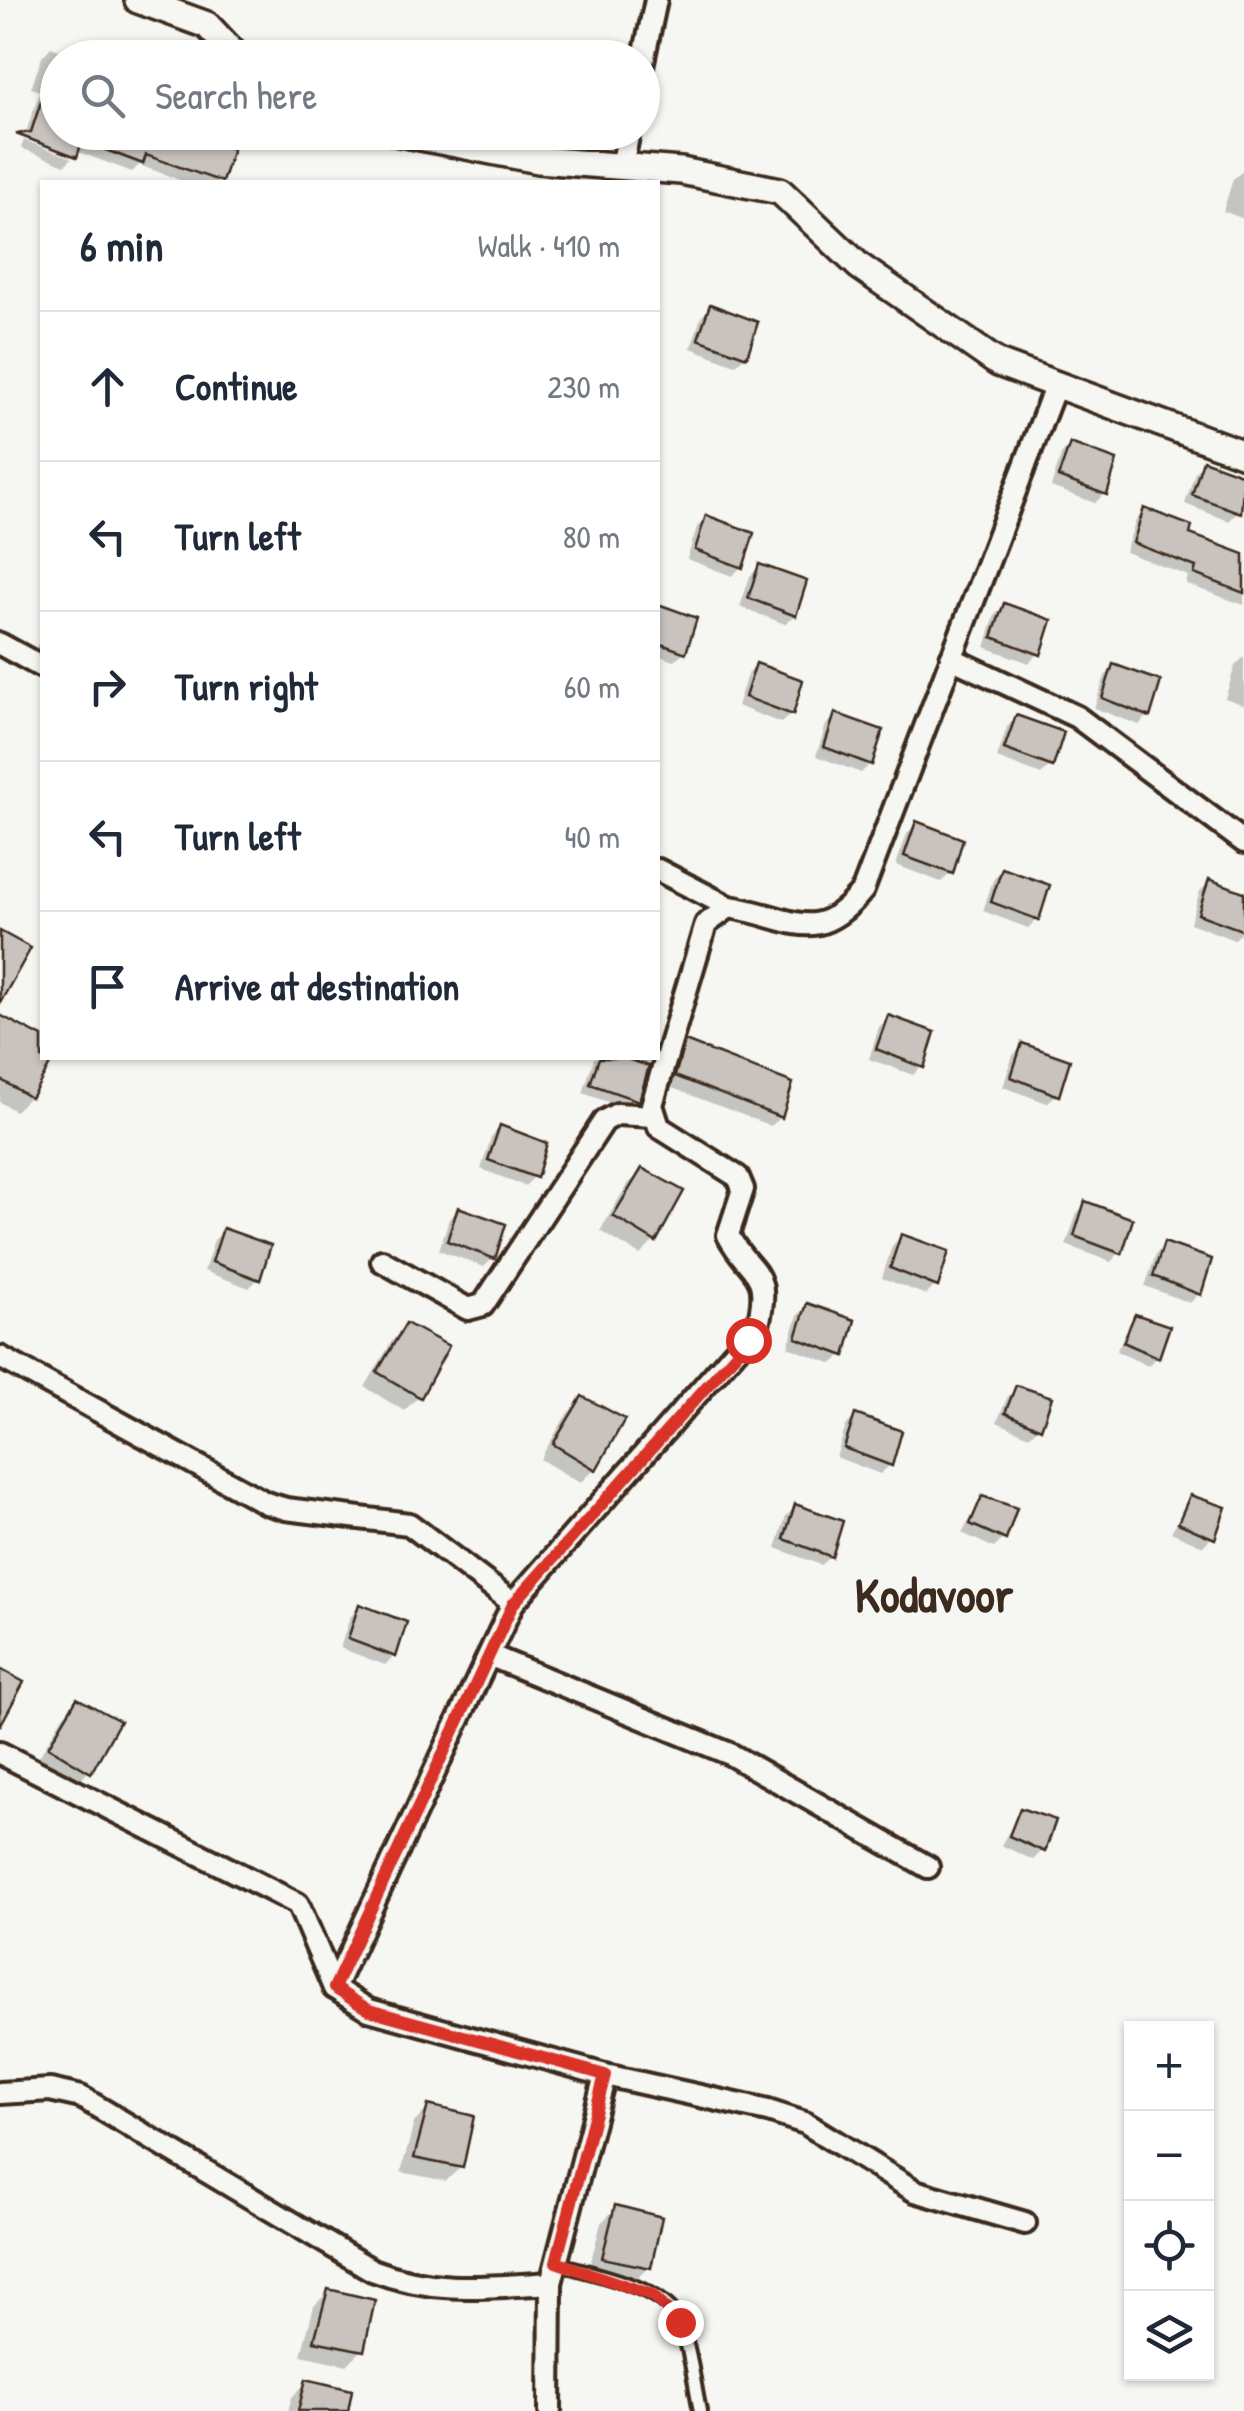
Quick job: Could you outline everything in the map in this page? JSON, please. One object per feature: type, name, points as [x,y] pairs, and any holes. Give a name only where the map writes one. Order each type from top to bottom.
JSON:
[{"type":"street","points":[[138,0],[207,26],[221,40]]},
{"type":"street","points":[[648,40],[656,0]]},
{"type":"street","points":[[487,150],[538,160],[681,170],[780,191],[858,266],[998,362],[1244,454]]},
{"type":"street","points":[[622,166],[625,150]]},
{"type":"street","points":[[660,871],[729,906],[812,927],[842,916],[864,890],[1056,384]]},
{"type":"street","points":[[0,644],[40,666]]},
{"type":"street","points":[[952,658],[1077,717],[1244,842]]},
{"type":"street","points":[[334,1988],[513,1604],[758,1325],[764,1287],[754,1265],[728,1235],[743,1189],[738,1176],[659,1127],[653,1116],[706,924],[729,906]]},
{"type":"street","points":[[382,1260],[468,1310],[482,1305],[604,1122],[618,1114],[653,1116]]},
{"type":"street","points":[[0,1357],[266,1503],[286,1510],[408,1524],[513,1604]]},
{"type":"street","points":[[491,1656],[730,1754],[928,1867]]},
{"type":"street","points":[[0,1753],[298,1904],[334,1988],[369,2010],[605,2075],[804,2123],[916,2191],[1025,2223]]},
{"type":"street","points":[[550,2411],[554,2273],[605,2075]]},
{"type":"street","points":[[0,2092],[50,2090],[81,2096],[372,2270],[409,2284],[448,2289],[554,2273]]},
{"type":"lane","points":[[554,2273],[652,2295],[669,2307],[680,2322],[700,2411]]},
{"type":"building","points":[[40,105],[40,143],[16,134],[31,132]]},
{"type":"building","points":[[58,150],[79,150],[77,157]]},
{"type":"building","points":[[106,150],[233,150],[223,180],[146,155],[143,164]]},
{"type":"building","points":[[710,304],[758,322],[747,357],[698,339]]},
{"type":"building","points":[[1070,443],[1117,460],[1107,495],[1058,477]]},
{"type":"building","points":[[1203,460],[1244,475],[1241,513],[1192,495]]},
{"type":"building","points":[[1144,508],[1192,526],[1190,534],[1244,554],[1244,593],[1194,574],[1196,567],[1133,543]]},
{"type":"building","points":[[706,515],[754,533],[743,568],[695,550]]},
{"type":"building","points":[[759,564],[807,581],[796,616],[748,598]]},
{"type":"building","points":[[1004,603],[1052,620],[1041,655],[992,637]]},
{"type":"building","points":[[660,605],[697,618],[686,653],[660,644]]},
{"type":"building","points":[[756,663],[803,680],[793,715],[745,697]]},
{"type":"building","points":[[1113,664],[1161,681],[1150,717],[1102,698]]},
{"type":"building","points":[[835,713],[883,730],[872,765],[824,747]]},
{"type":"building","points":[[1016,715],[1064,732],[1053,767],[1004,749]]},
{"type":"building","points":[[916,821],[963,839],[953,874],[904,856]]},
{"type":"building","points":[[1002,868],[1050,885],[1039,920],[991,902]]},
{"type":"building","points":[[1209,879],[1244,892],[1244,931],[1198,914]]},
{"type":"building","points":[[0,931],[31,948],[0,1003]]},
{"type":"building","points":[[0,1015],[40,1036],[40,1060],[53,1060],[31,1098],[0,1079]]},
{"type":"building","points":[[888,1015],[935,1032],[924,1068],[876,1049]]},
{"type":"building","points":[[685,1041],[793,1083],[782,1118],[675,1076]]},
{"type":"building","points":[[1022,1043],[1070,1060],[1059,1096],[1011,1077]]},
{"type":"building","points":[[598,1060],[630,1060],[649,1066],[639,1101],[590,1084]]},
{"type":"building","points":[[500,1125],[547,1143],[537,1178],[488,1160]]},
{"type":"building","points":[[642,1168],[684,1191],[656,1242],[613,1216]]},
{"type":"building","points":[[1085,1201],[1133,1219],[1122,1254],[1074,1236]]},
{"type":"building","points":[[458,1207],[506,1224],[495,1259],[447,1241]]},
{"type":"building","points":[[223,1228],[271,1245],[260,1280],[212,1262]]},
{"type":"building","points":[[901,1234],[949,1251],[938,1287],[890,1268]]},
{"type":"building","points":[[1164,1242],[1212,1259],[1201,1295],[1153,1276]]},
{"type":"building","points":[[807,1303],[855,1320],[845,1356],[796,1338]]},
{"type":"building","points":[[1135,1314],[1170,1326],[1159,1358],[1123,1342]]},
{"type":"building","points":[[406,1323],[449,1346],[421,1398],[377,1372]]},
{"type":"building","points":[[1016,1385],[1052,1397],[1041,1429],[1005,1413]]},
{"type":"building","points":[[582,1396],[625,1419],[596,1470],[553,1444]]},
{"type":"building","points":[[855,1414],[902,1431],[892,1466],[844,1448]]},
{"type":"building","points":[[1190,1495],[1226,1507],[1215,1539],[1178,1523]]},
{"type":"building","points":[[982,1496],[1017,1508],[1006,1540],[970,1524]]},
{"type":"building","points":[[795,1504],[843,1521],[832,1557],[784,1539]]},
{"type":"building","points":[[359,1604],[407,1622],[396,1657],[348,1639]]},
{"type":"building","points":[[0,1669],[24,1682],[0,1726]]},
{"type":"building","points":[[77,1698],[120,1721],[91,1773],[48,1747]]},
{"type":"building","points":[[1020,1808],[1056,1820],[1045,1852],[1009,1836]]},
{"type":"building","points":[[428,2105],[474,2116],[463,2168],[414,2158]]},
{"type":"building","points":[[615,2205],[662,2217],[651,2268],[602,2258]]},
{"type":"building","points":[[328,2289],[375,2300],[364,2351],[314,2341]]},
{"type":"building","points":[[306,2379],[352,2390],[348,2411],[298,2411]]},
{"type":"district","name":"Kodavoor","points":[[934,1594]]},
{"type":"route","points":[[680,2322],[669,2307],[652,2295],[556,2262],[605,2075],[369,2010],[334,1988],[513,1604],[748,1340]]}]
